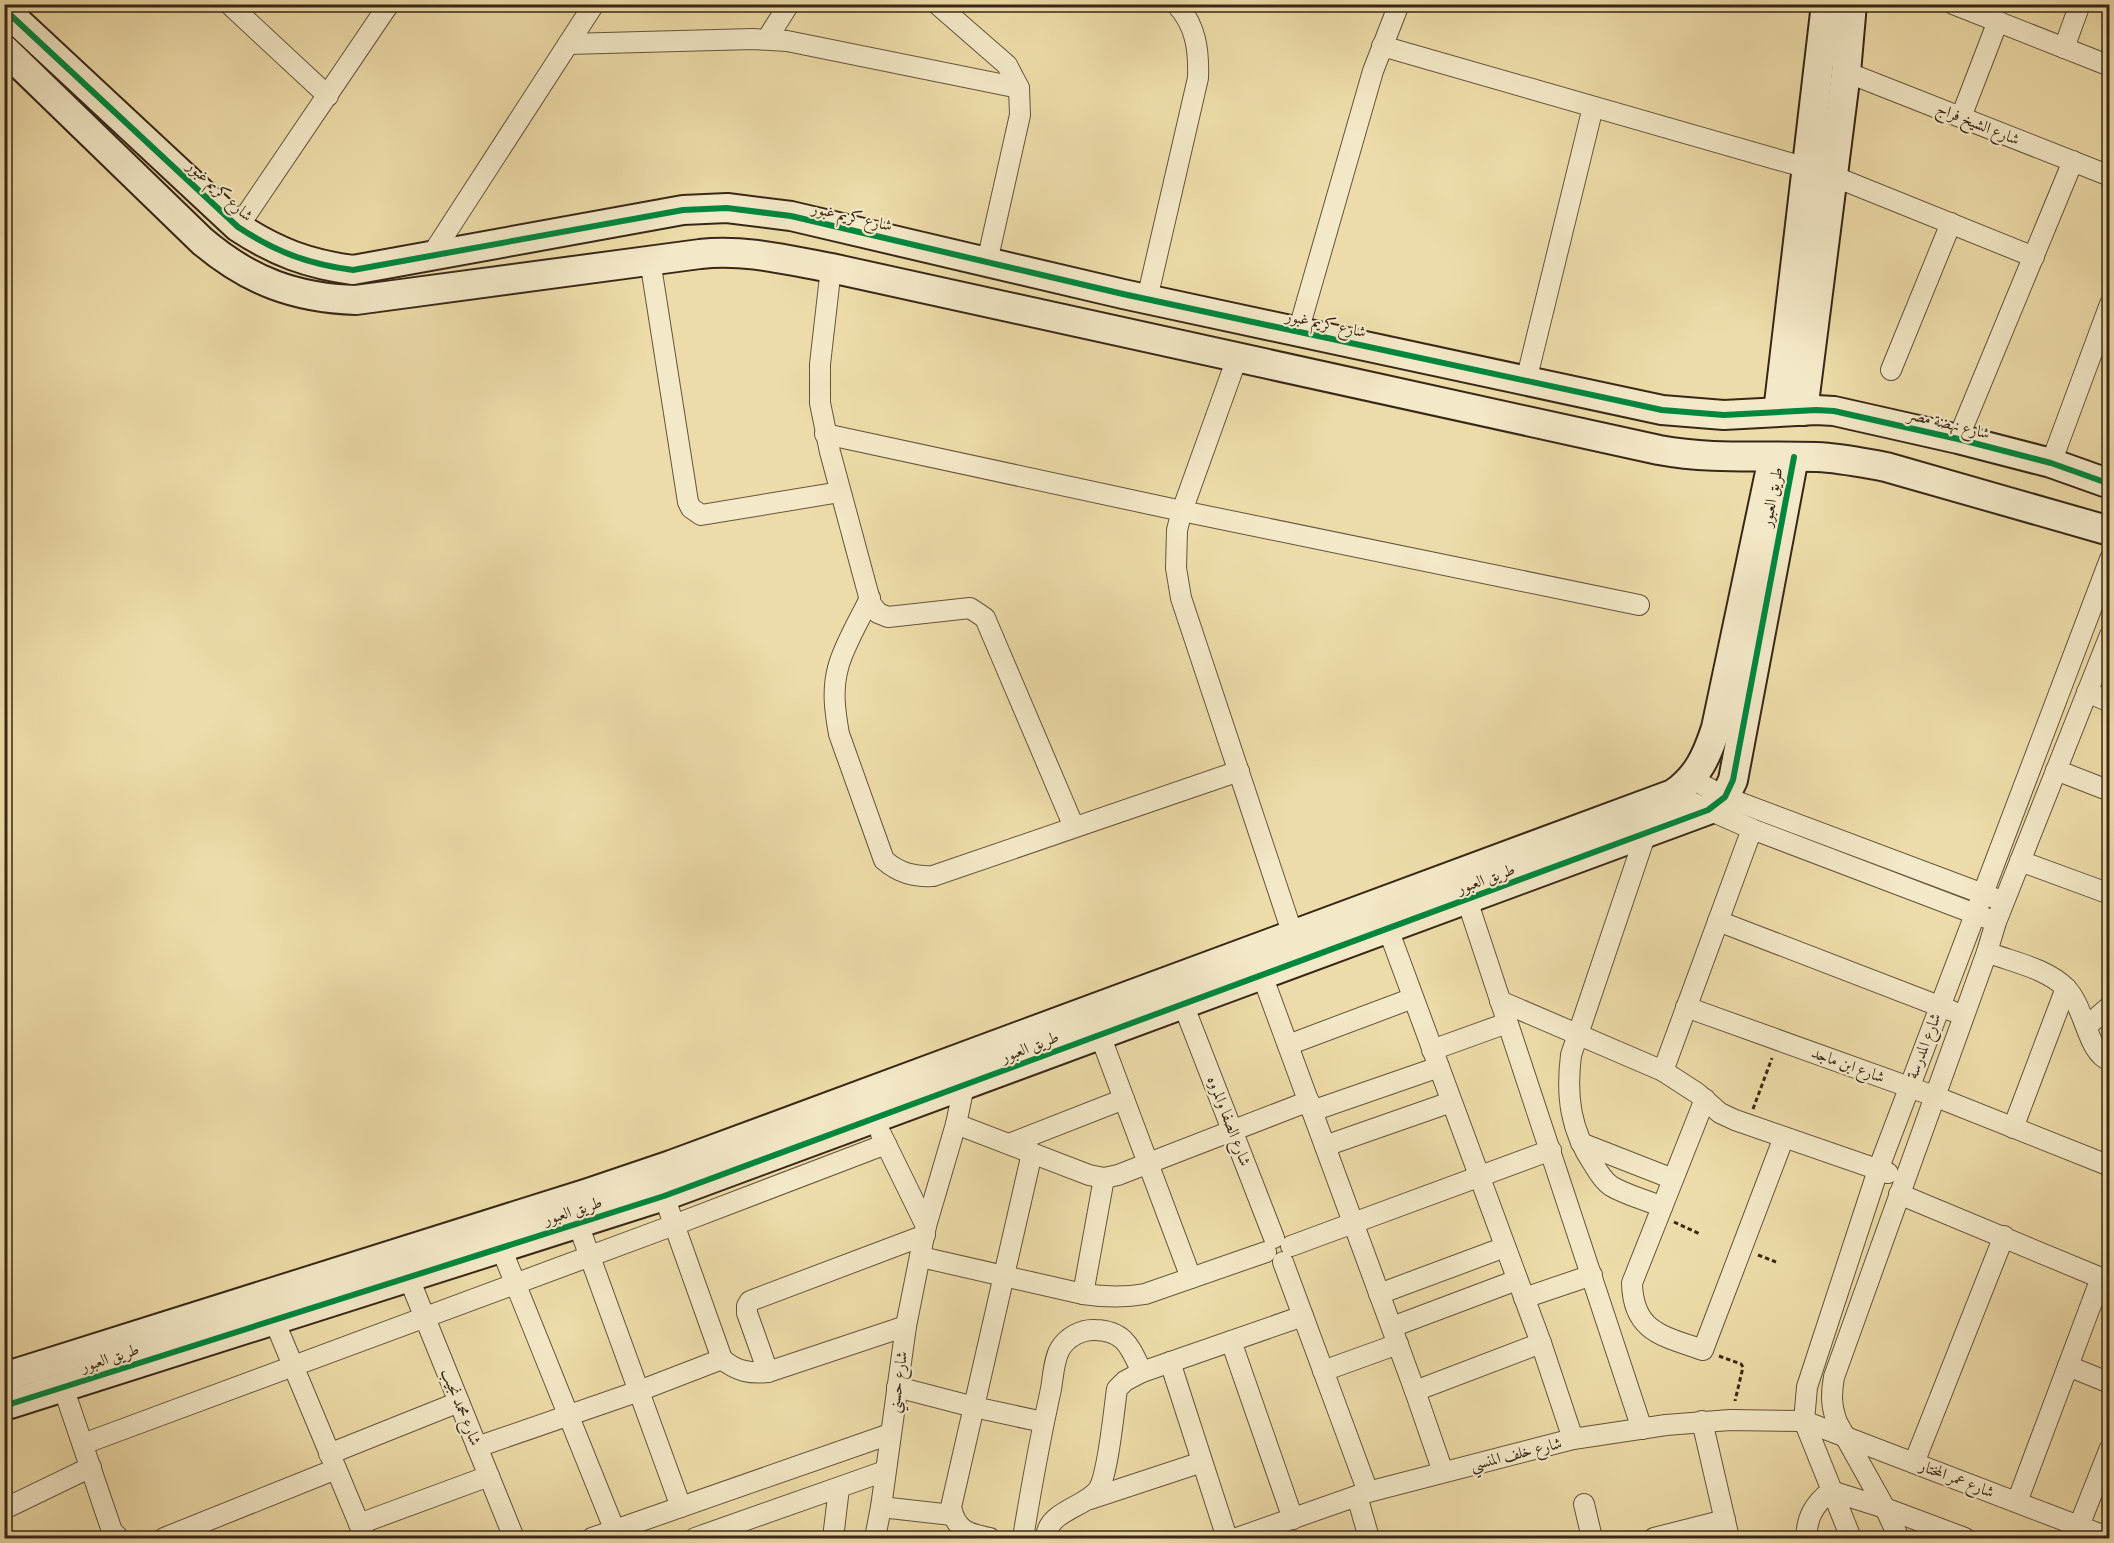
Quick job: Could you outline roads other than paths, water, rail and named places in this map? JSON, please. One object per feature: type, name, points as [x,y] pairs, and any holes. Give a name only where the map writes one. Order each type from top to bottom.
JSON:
[{"type":"street","points":[[229,4],[328,96]]},
{"type":"street","points":[[238,227],[389,4]]},
{"type":"street","points":[[431,256],[594,4]]},
{"type":"street","points":[[767,39],[789,4]]},
{"type":"street","points":[[937,4],[1007,65],[1019,87],[1020,115],[987,262]]},
{"type":"street","points":[[1147,299],[1198,78],[1199,56],[1194,33],[1184,13],[1176,4]]},
{"type":"street","points":[[1298,332],[1382,46],[1399,4]]},
{"type":"street","points":[[1790,411],[1820,172],[1826,4]]},
{"type":"street","points":[[1820,172],[1846,72],[1852,4]]},
{"type":"street","points":[[1953,4],[2109,66]]},
{"type":"street","points":[[2064,48],[2080,4]]},
{"type":"street","name":"شارع كريم غبور","points":[[4,9],[238,227],[263,244],[285,254],[330,267],[353,270],[683,210],[705,208],[759,211],[791,216],[1147,299],[1673,411],[1724,415],[1790,411]]},
{"type":"street","points":[[1961,117],[1998,21]]},
{"type":"street","points":[[567,44],[767,39],[807,44],[1019,87]]},
{"type":"street","points":[[1382,46],[1820,172],[2034,257]]},
{"type":"street","points":[[4,48],[202,242],[238,268],[281,288],[314,297],[356,300],[650,260],[734,252],[831,268],[1659,450],[1704,457],[1840,459],[1886,467],[2109,531]]},
{"type":"street","name":"شارع الشيخ فراج","points":[[1846,72],[2109,176]]},
{"type":"street","points":[[1526,381],[1593,107]]},
{"type":"street","points":[[1958,439],[2073,161]]},
{"type":"street","points":[[647,216],[639,228],[639,243],[641,250],[650,260],[688,502],[691,508],[701,515],[840,492]]},
{"type":"street","points":[[1891,370],[1951,223]]},
{"type":"street","points":[[577,229],[587,237],[592,249],[588,262],[577,270]]},
{"type":"street","points":[[831,268],[820,364],[820,403],[825,434],[840,492],[874,609],[888,617],[970,608],[985,618],[1074,827]]},
{"type":"street","points":[[2051,463],[2109,304]]},
{"type":"street","points":[[1236,358],[1182,511],[1175,549],[1178,583],[1293,935]]},
{"type":"street","name":"شارع نهضة مصر","points":[[1790,411],[1834,411],[1958,439],[2051,463],[2109,484]]},
{"type":"street","points":[[825,434],[1182,511],[1639,605]]},
{"type":"street","name":"طريق العبور","points":[[4,1377],[588,1193],[864,1094],[1293,935],[1683,786],[1710,747],[1716,728],[1783,458]]},
{"type":"street","name":"طريق العبور","points":[[4,1406],[408,1276],[664,1196],[880,1132],[964,1086],[1646,833],[1716,803],[1733,780],[1783,458]]},
{"type":"street","name":"شارع المدرسة","points":[[1851,1539],[1804,1421],[1807,1387],[1878,1170],[2109,559]]},
{"type":"street","points":[[870,598],[838,666],[834,700],[839,734],[884,860],[893,868],[913,875],[933,876],[1239,771]]},
{"type":"street","name":"شارع المدرسة","points":[[1899,1539],[1885,1509],[1843,1435],[1832,1407],[1831,1392],[1834,1377],[1996,922],[2109,635]]},
{"type":"street","points":[[2087,692],[2109,702]]},
{"type":"street","points":[[2056,770],[2109,791]]},
{"type":"street","points":[[1683,786],[1716,803],[2004,901]]},
{"type":"street","points":[[1716,803],[1752,829],[1996,922]]},
{"type":"street","points":[[1663,1071],[1752,829]]},
{"type":"street","points":[[1646,833],[1571,1055],[1568,1083],[1572,1113],[1581,1143],[1598,1172],[1610,1185],[1661,1211]]},
{"type":"street","points":[[2020,861],[2109,894]]},
{"type":"street","points":[[1467,900],[1641,1429]]},
{"type":"street","points":[[1718,921],[1963,1015]]},
{"type":"street","points":[[1388,929],[1541,1343],[1573,1440]]},
{"type":"street","points":[[1987,952],[2041,972],[2066,988],[2079,1006],[2097,1054],[2109,1061]]},
{"type":"street","points":[[1262,975],[1443,1472]]},
{"type":"street","points":[[2013,1128],[2066,988]]},
{"type":"street","points":[[1288,1045],[1413,998]]},
{"type":"street","points":[[1500,1001],[1663,1071],[1705,1099],[1720,1113],[1878,1170],[1902,1186],[2004,1236],[2105,1281],[2068,1366],[2017,1502]]},
{"type":"street","name":"شارع الصفا والمروه","points":[[1183,1004],[1304,1316],[1363,1494],[1369,1539]]},
{"type":"street","points":[[2087,1026],[2109,1006]]},
{"type":"street","name":"شارع ابن ماجد","points":[[1686,1007],[1934,1096],[2109,1166]]},
{"type":"street","points":[[956,1124],[1089,1175],[1104,1178],[1118,1175],[1232,1130],[1311,1106],[1436,1059],[1507,1023]]},
{"type":"street","points":[[1100,1035],[1191,1278]]},
{"type":"street","points":[[954,1060],[964,1086]]},
{"type":"street","name":"شارع حسني","points":[[875,1539],[906,1326],[926,1231],[956,1124],[964,1086]]},
{"type":"street","points":[[768,1372],[747,1313],[750,1301],[926,1231],[864,1094]]},
{"type":"street","points":[[1705,1099],[1632,1282],[1632,1299],[1638,1315],[1649,1327],[1663,1336],[1703,1350],[1784,1137]]},
{"type":"street","points":[[1009,1144],[1124,1100]]},
{"type":"street","points":[[1325,1146],[1452,1102]]},
{"type":"street","points":[[83,1444],[674,1225],[880,1132]]},
{"type":"street","points":[[1581,1143],[1673,1179]]},
{"type":"street","points":[[921,1257],[1083,1294],[1124,1297],[1145,1294],[1353,1223],[1551,1150]]},
{"type":"street","points":[[990,1539],[963,1530],[952,1515],[951,1507],[1032,1153]]},
{"type":"street","points":[[1083,1294],[1104,1178]]},
{"type":"street","points":[[664,1196],[722,1359],[730,1366],[754,1373],[768,1372],[906,1326]]},
{"type":"street","points":[[578,1224],[681,1507]]},
{"type":"street","points":[[1914,1463],[2004,1236]]},
{"type":"street","points":[[1379,1294],[1505,1246]]},
{"type":"street","points":[[501,1248],[615,1531]]},
{"type":"street","points":[[1323,1371],[1395,1335],[1521,1289],[1592,1275]]},
{"type":"street","name":"شارع محمد نجيب","points":[[408,1276],[514,1539]]},
{"type":"street","points":[[1090,1499],[1103,1483],[1117,1389],[1125,1380],[1142,1372],[1304,1316]]},
{"type":"street","points":[[274,1320],[362,1531],[489,1476]]},
{"type":"street","points":[[1023,1539],[1043,1422],[1059,1350],[1067,1340],[1078,1333],[1105,1330],[1117,1334],[1128,1342],[1142,1372]]},
{"type":"street","points":[[1231,1341],[1293,1519]]},
{"type":"street","points":[[1415,1391],[1541,1343]]},
{"type":"street","points":[[477,1447],[639,1391],[722,1359]]},
{"type":"street","points":[[1170,1362],[1227,1539]]},
{"type":"street","points":[[2068,1366],[2109,1383]]},
{"type":"street","points":[[63,1387],[112,1531],[119,1539]]},
{"type":"street","points":[[897,1387],[1043,1422]]},
{"type":"street","points":[[164,1539],[459,1402]]},
{"type":"street","name":"شارع خلف المنسي","points":[[1245,1537],[1363,1494],[1573,1440],[1702,1422],[1804,1421]]},
{"type":"street","name":"شارع عمر المختار","points":[[1804,1421],[2109,1538]]},
{"type":"street","points":[[1654,1539],[1727,1529],[1702,1422]]},
{"type":"street","points":[[592,1539],[890,1434]]},
{"type":"street","points":[[2079,1526],[2109,1448]]},
{"type":"street","points":[[1046,1539],[1053,1522],[1063,1513],[1090,1499],[1202,1462]]},
{"type":"street","points":[[4,1509],[90,1467]]},
{"type":"street","points":[[695,1539],[885,1471]]},
{"type":"street","points":[[833,1539],[839,1488]]},
{"type":"street","points":[[1806,1539],[1806,1524],[1811,1511],[1820,1499],[1831,1491],[1965,1539]]},
{"type":"street","points":[[1584,1504],[1592,1539]]},
{"type":"street","points":[[881,1507],[952,1515]]}]
